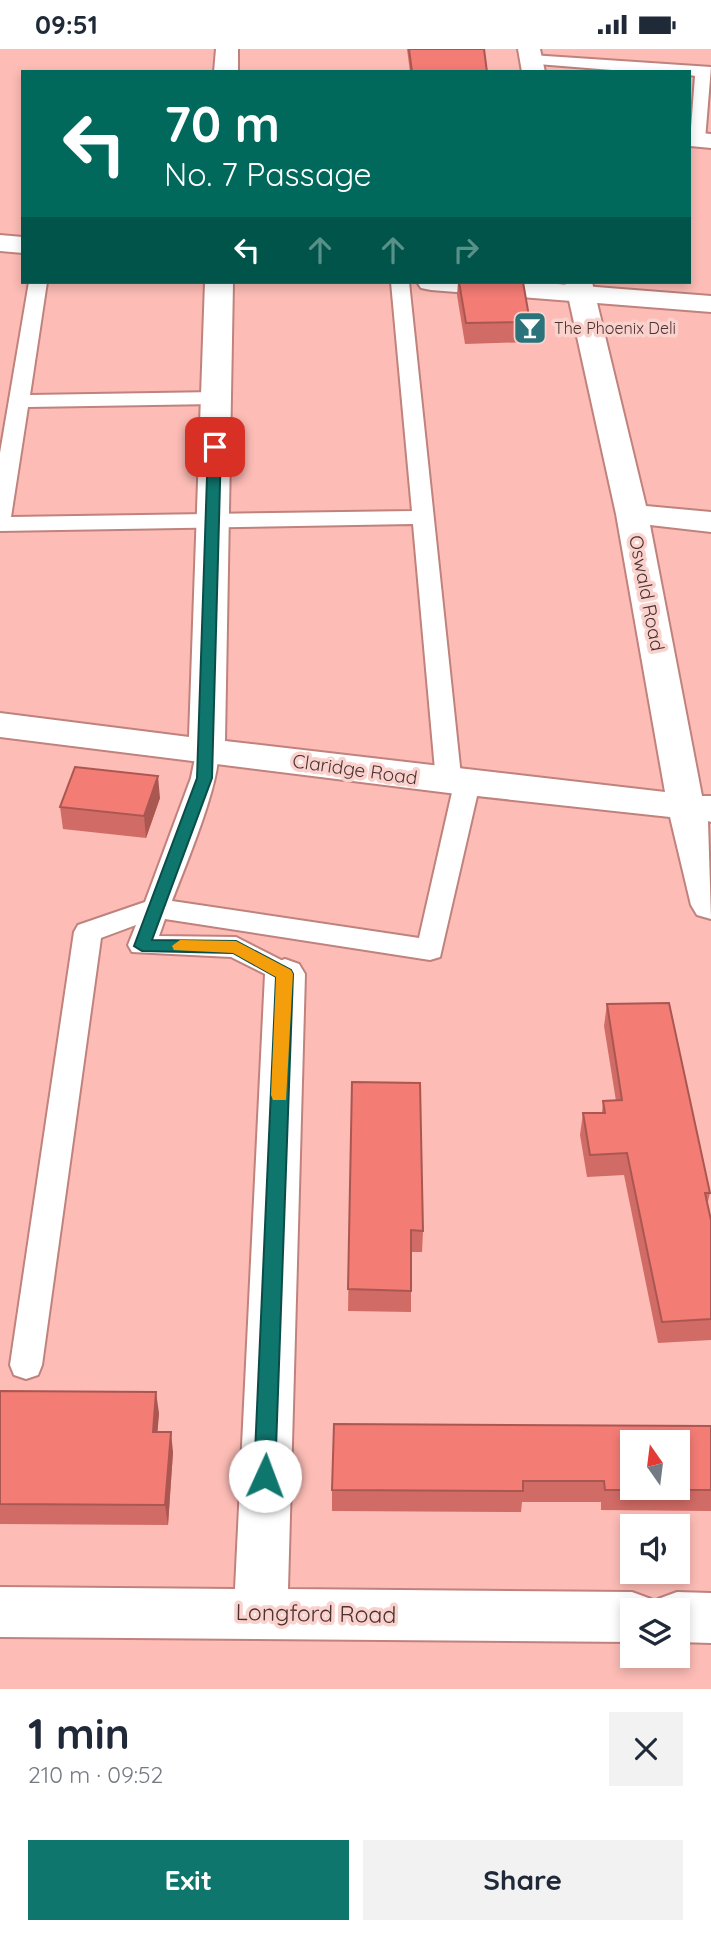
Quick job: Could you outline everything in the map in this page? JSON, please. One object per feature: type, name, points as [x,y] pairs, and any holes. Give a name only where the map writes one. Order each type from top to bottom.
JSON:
[{"type":"street","points":[[226,70],[227,49]]},
{"type":"street","points":[[0,243],[21,245]]},
{"type":"street","points":[[207,749],[219,284]]},
{"type":"street","points":[[481,284],[580,288],[711,304]]},
{"type":"street","name":"Oswald Road","points":[[580,288],[698,808],[711,905]]},
{"type":"street","points":[[632,514],[711,521]]},
{"type":"street","name":"Claridge Road","points":[[0,725],[458,782],[698,808]]},
{"type":"street","points":[[261,1612],[268,1367],[285,974]]},
{"type":"street","name":"Longford Road","points":[[0,1612],[620,1616]]},
{"type":"street","points":[[690,1617],[711,1618]]},
{"type":"lane","points":[[531,60],[678,70]]},
{"type":"lane","points":[[699,140],[707,72]]},
{"type":"lane","points":[[0,517],[38,284]]},
{"type":"lane","points":[[26,1365],[88,932],[156,908],[430,950],[458,782],[424,517],[400,284]]},
{"type":"lane","points":[[18,401],[216,398]]},
{"type":"lane","points":[[0,524],[424,517]]},
{"type":"lane","points":[[207,749],[204,778],[142,946],[236,947],[285,974]]},
{"type":"building","points":[[409,49],[484,49],[487,70],[412,70]]},
{"type":"building","points":[[459,284],[523,284],[530,322],[466,323]]},
{"type":"building","points":[[75,767],[158,776],[144,816],[60,807]]},
{"type":"building","points":[[669,1003],[710,1193],[705,1193],[711,1220],[711,1319],[662,1322],[627,1153],[590,1155],[583,1113],[605,1113],[603,1101],[622,1100],[607,1004]]},
{"type":"building","points":[[352,1082],[420,1083],[423,1231],[411,1230],[411,1291],[348,1289]]},
{"type":"building","points":[[0,1391],[156,1392],[153,1432],[171,1432],[165,1505],[0,1504]]},
{"type":"building","points":[[334,1424],[711,1426],[711,1490],[690,1490],[690,1430],[620,1430],[620,1490],[605,1490],[604,1481],[523,1481],[523,1491],[332,1490]]},
{"type":"slow traffic","points":[[180,946],[236,947],[285,974],[279,1095]]},
{"type":"place","name":"The Phoenix Deli","points":[[530,328]]},
{"type":"route","points":[[215,447],[204,778],[142,946],[236,947],[285,974],[265,1476]]}]
